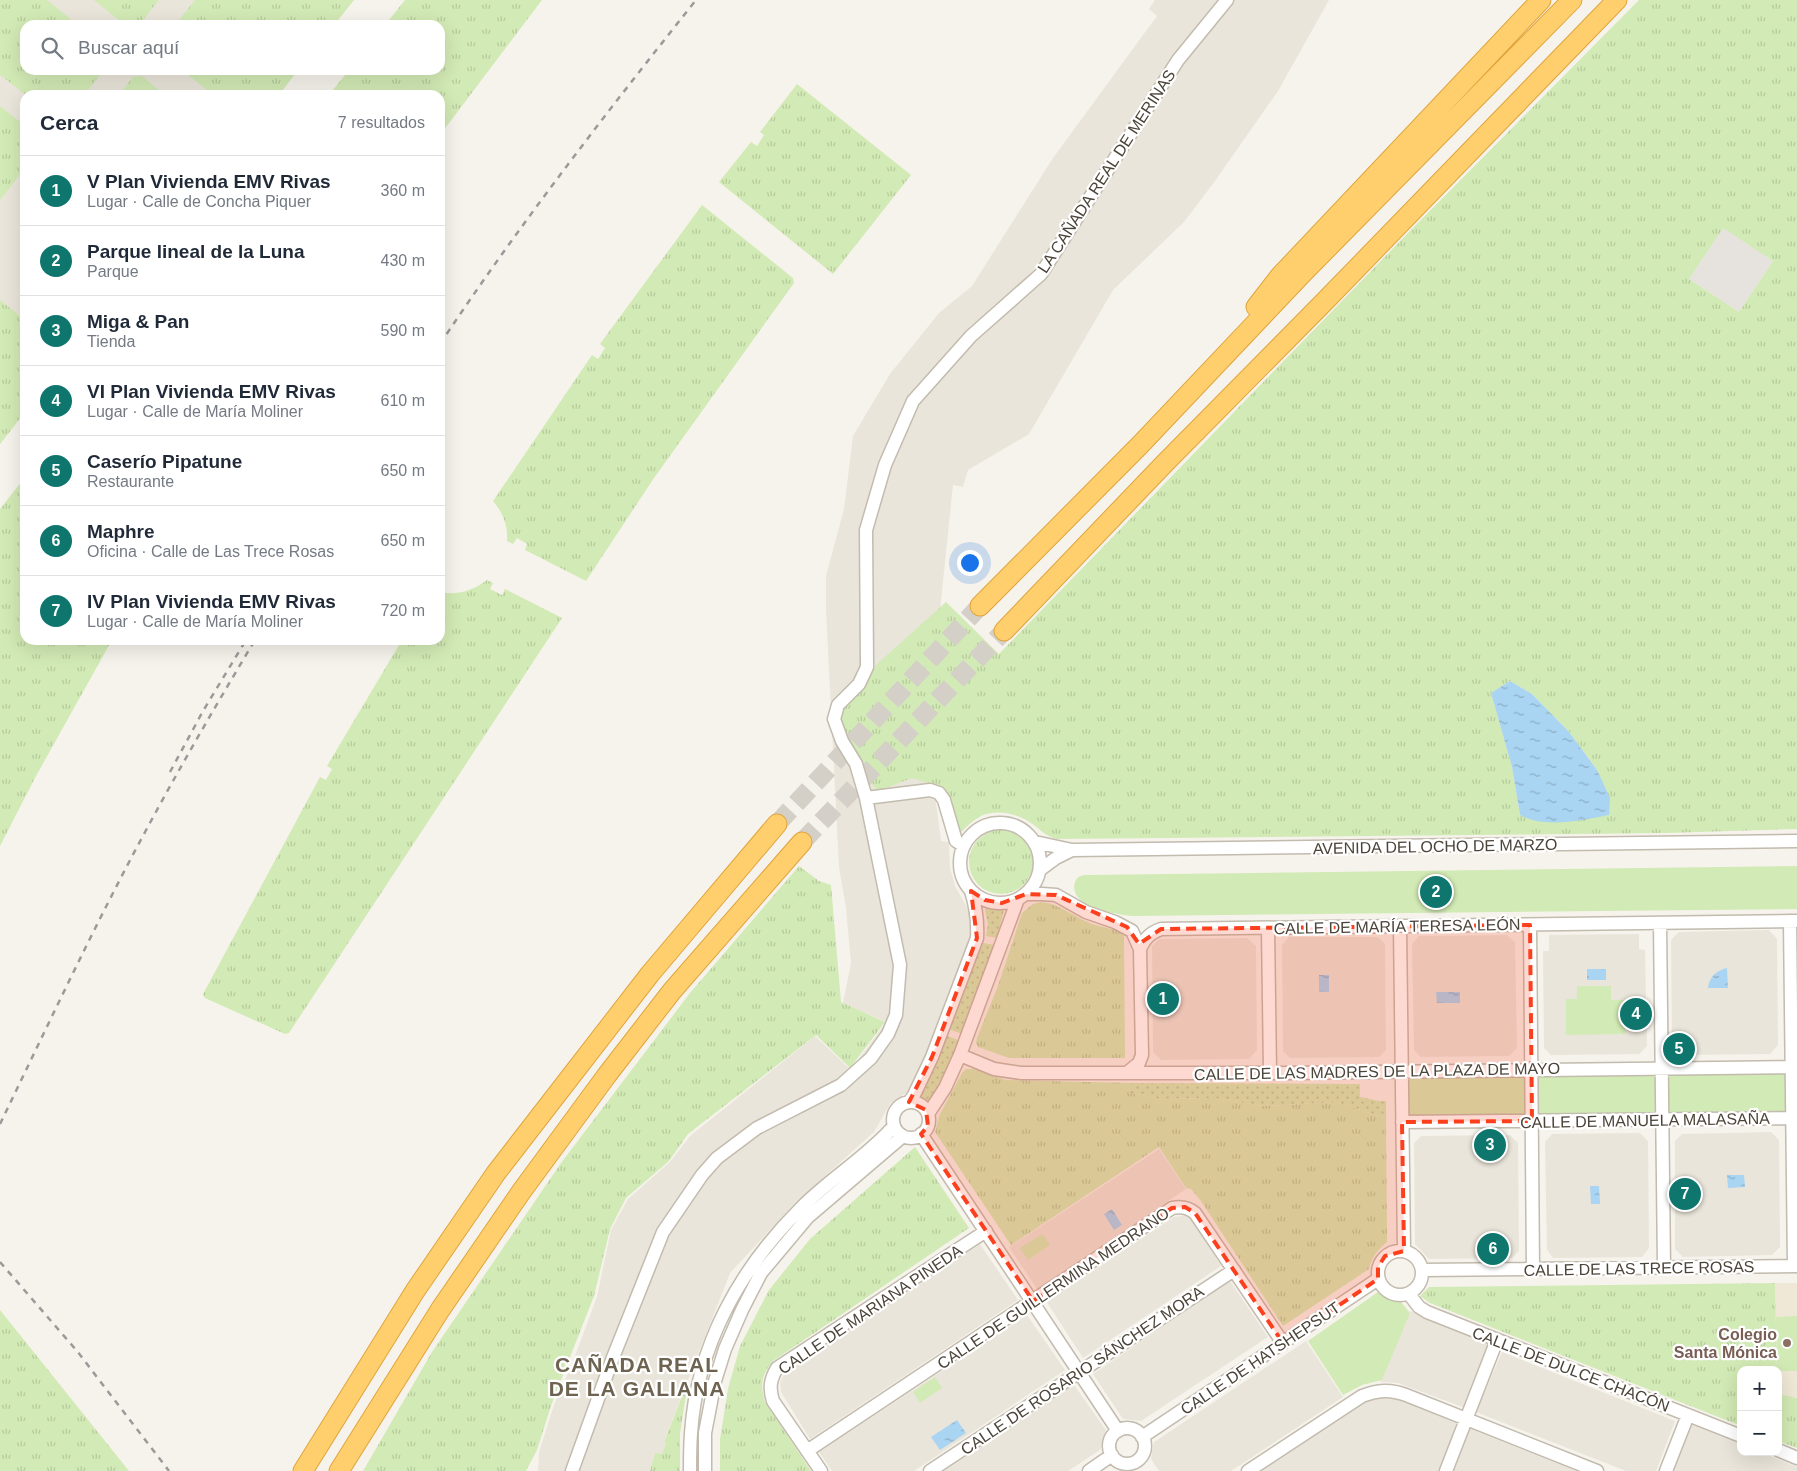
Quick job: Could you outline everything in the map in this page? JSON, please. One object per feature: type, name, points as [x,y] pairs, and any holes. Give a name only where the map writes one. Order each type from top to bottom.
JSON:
[{"type":"highway","points":[[1204,377],[1280,276],[1540,0]]},
{"type":"highway","points":[[980,606],[1140,445],[1302,274],[1572,0]]},
{"type":"highway","points":[[1004,631],[1164,464],[1618,0]]},
{"type":"highway","points":[[303,1471],[415,1291],[496,1174],[650,974],[777,824]]},
{"type":"highway","points":[[339,1471],[440,1310],[521,1192],[672,992],[802,842]]},
{"type":"street","name":"LA CAÑADA REAL DE MERINAS","points":[[572,1471],[612,1360],[663,1232],[702,1175],[717,1158],[757,1128],[841,1085],[871,1058],[888,1034],[896,1015],[900,965],[866,798],[856,764],[842,741],[834,719],[838,706],[859,684],[867,668],[866,530],[885,465],[913,400],[971,336],[1041,274],[1178,60],[1227,0]]},
{"type":"street","points":[[866,798],[930,790],[939,793],[944,800],[956,841],[964,846]]},
{"type":"street","points":[[1000,822],[1018,826],[1026,831],[1035,842],[1041,856],[1041,869],[1038,880],[1022,897],[960,1055],[945,1088],[928,1114],[928,1126],[922,1134],[912,1138],[903,1136],[897,1132],[894,1126],[893,1120],[896,1110],[908,1102],[914,1095],[932,1057],[976,938],[977,914],[971,891],[964,881],[960,870],[960,857],[964,846],[968,838],[982,826],[1000,822]]},
{"type":"street","name":"AVENIDA DEL OCHO DE MARZO","points":[[1035,842],[1072,850],[1797,841]]},
{"type":"street","name":"AVENIDA DEL OCHO DE MARZO","points":[[1041,869],[1056,858],[1072,850]]},
{"type":"street","points":[[971,891],[985,900],[994,903],[1010,902],[1022,897],[1042,894],[1056,895],[1086,912],[1127,927],[1132,931],[1140,949],[1142,1055],[1145,1063],[1154,1074]]},
{"type":"street","points":[[1794,921],[1796,1266]]},
{"type":"street","name":"CALLE DE MARÍA TERESA LEÓN","points":[[1140,949],[1145,939],[1152,932],[1161,929],[1794,921]]},
{"type":"street","points":[[1660,923],[1664,1267]]},
{"type":"street","points":[[1530,925],[1533,1269]]},
{"type":"street","points":[[1400,926],[1404,1251]]},
{"type":"street","points":[[1268,928],[1270,1072]]},
{"type":"street","name":"CALLE DE LAS MADRES DE LA PLAZA DE MAYO","points":[[960,1055],[994,1069],[1008,1072],[1128,1072],[1154,1074],[1794,1067]]},
{"type":"street","points":[[1128,1072],[1139,1063],[1142,1055]]},
{"type":"street","points":[[908,1102],[919,1104],[928,1114]]},
{"type":"street","name":"CALLE DE MANUELA MALASAÑA","points":[[1402,1122],[1795,1118]]},
{"type":"street","points":[[690,1471],[690,1432],[699,1385],[710,1345],[728,1304],[751,1265],[800,1208],[894,1126]]},
{"type":"street","points":[[922,1134],[1118,1431]]},
{"type":"street","points":[[705,1471],[706,1433],[715,1381],[725,1349],[761,1273],[808,1217],[903,1136]]},
{"type":"street","name":"CALLE DE GUILLERMINA MEDRANO","points":[[807,1452],[1172,1208],[1178,1206],[1191,1209],[1196,1213],[1283,1343]]},
{"type":"street","name":"CALLE DE MARIANA PINEDA","points":[[820,1471],[773,1401],[770,1391],[772,1378],[777,1368],[986,1231]]},
{"type":"street","points":[[1404,1251],[1416,1258],[1422,1270],[1419,1284],[1409,1294],[1394,1295],[1387,1292],[1378,1280],[1377,1273],[1381,1261],[1391,1252],[1404,1251]]},
{"type":"street","name":"CALLE DE LAS TRECE ROSAS","points":[[1422,1270],[1796,1266]]},
{"type":"street","name":"CALLE DE ROSARIO SÁNCHEZ MORA","points":[[930,1471],[1234,1270]]},
{"type":"street","name":"CALLE DE HATSHEPSUT","points":[[1142,1436],[1378,1280]]},
{"type":"street","name":"CALLE DE DULCE CHACÓN","points":[[1409,1294],[1419,1307],[1427,1312],[1737,1434]]},
{"type":"street","points":[[1446,1471],[1498,1340]]},
{"type":"street","points":[[1248,1471],[1348,1404],[1372,1392],[1389,1390],[1597,1471]]},
{"type":"street","points":[[1666,1471],[1688,1415]]},
{"type":"street","points":[[1129,1428],[1139,1432],[1142,1436],[1144,1452],[1141,1466],[1126,1463],[1112,1455],[1110,1450],[1111,1439],[1118,1431],[1129,1428]]},
{"type":"street","points":[[1782,1452],[1797,1458]]},
{"type":"street","points":[[1089,1471],[1112,1455]]},
{"type":"highlighted area","points":[[971,891],[985,900],[1002,903],[1026,894],[1056,895],[1127,927],[1139,944],[1161,929],[1530,925],[1532,1121],[1402,1122],[1404,1251],[1385,1256],[1378,1267],[1378,1279],[1283,1343],[1195,1213],[1185,1207],[1172,1208],[1033,1301],[921,1134],[928,1126],[926,1110],[909,1102],[932,1057],[977,938]]},
{"type":"shaded area","points":[[0,0],[354,0],[338,20],[20,20],[20,75],[294,75],[283,90],[20,90],[20,418],[0,444]]},
{"type":"shaded area","points":[[1155,0],[1329,0],[1278,91],[1215,181],[1184,222],[1113,290],[1029,434],[968,470],[963,487],[953,485],[941,601],[935,795],[941,841],[949,842],[950,868],[955,886],[969,911],[971,933],[967,950],[921,1073],[906,1093],[890,1104],[874,1132],[795,1203],[730,1273],[664,1441],[666,1443],[662,1455],[655,1453],[650,1471],[538,1471],[539,1452],[554,1405],[570,1369],[597,1297],[611,1230],[628,1199],[670,1162],[690,1136],[815,1036],[851,1070],[886,1022],[843,1003],[851,963],[846,908],[839,867],[826,610],[826,576],[844,509],[853,436],[890,374],[939,313],[972,286],[1053,158],[1157,16],[1149,9]]},
{"type":"shaded area","points":[[1723,227],[1773,261],[1739,312],[1689,279]]},
{"type":"shaded area","points":[[1769,930],[1777,939],[1778,1045],[1770,1054],[1680,1055],[1672,1047],[1671,940],[1679,932]]},
{"type":"shaded area","points":[[1639,934],[1639,949],[1645,950],[1647,1046],[1639,1054],[1551,1055],[1544,1048],[1543,951],[1549,951],[1549,935]]},
{"type":"shaded area","points":[[1507,935],[1515,942],[1517,1048],[1509,1056],[1421,1057],[1414,1050],[1412,944],[1419,936]]},
{"type":"shaded area","points":[[1289,937],[1378,937],[1385,944],[1386,1050],[1379,1057],[1290,1058],[1283,1051],[1282,945]]},
{"type":"shaded area","points":[[1247,938],[1256,946],[1257,1050],[1249,1059],[1161,1060],[1153,1052],[1152,946],[1159,939]]},
{"type":"shaded area","points":[[1771,1132],[1779,1140],[1780,1247],[1772,1255],[1683,1257],[1675,1249],[1675,1141],[1682,1134]]},
{"type":"shaded area","points":[[1640,1133],[1648,1141],[1649,1248],[1642,1257],[1553,1258],[1547,1250],[1545,1142],[1552,1134]]},
{"type":"shaded area","points":[[1510,1135],[1518,1143],[1519,1251],[1512,1258],[1429,1259],[1415,1244],[1414,1143],[1421,1136]]},
{"type":"shaded area","points":[[1159,1149],[1186,1189],[1037,1289],[1009,1247]]},
{"type":"shaded area","points":[[1188,1215],[1221,1266],[1083,1358],[1046,1301],[1174,1217]]},
{"type":"shaded area","points":[[980,1244],[1018,1300],[810,1439],[781,1392],[780,1382],[785,1373]]},
{"type":"shaded area","points":[[1230,1281],[1268,1337],[1141,1421],[1123,1419],[1093,1374]]},
{"type":"shaded area","name":"Colegio Santa Mónica","points":[[1775,1283],[1797,1283],[1797,1398],[1782,1395],[1782,1366],[1777,1366]]},
{"type":"shaded area","points":[[1410,1311],[1490,1344],[1465,1408],[1398,1383],[1380,1382]]},
{"type":"shaded area","points":[[1027,1315],[1065,1370],[914,1471],[832,1471],[819,1452]]},
{"type":"shaded area","points":[[1306,1341],[1343,1397],[1231,1471],[1159,1471],[1151,1459],[1154,1442]]},
{"type":"shaded area","points":[[1502,1352],[1675,1421],[1656,1471],[1626,1471],[1476,1412]]},
{"type":"shaded area","points":[[1074,1385],[1106,1430],[1100,1450],[1068,1471],[944,1471]]},
{"type":"shaded area","points":[[1380,1398],[1397,1399],[1458,1424],[1439,1471],[1261,1471],[1363,1403]]},
{"type":"shaded area","points":[[1690,1424],[1737,1442],[1737,1456],[1771,1456],[1797,1467],[1797,1471],[1672,1471]]},
{"type":"shaded area","points":[[1468,1428],[1576,1471],[1451,1471]]},
{"type":"green space","points":[[0,0],[47,0],[72,20],[20,20],[20,75],[100,75],[88,90],[20,90],[0,75]]},
{"type":"green space","points":[[94,0],[159,0],[143,20],[119,20]]},
{"type":"green space","points":[[195,0],[354,0],[338,20],[179,20]]},
{"type":"green space","points":[[405,0],[542,0],[445,128],[445,90],[333,90],[345,75],[445,75],[445,20],[389,20]]},
{"type":"green space","points":[[1639,0],[1797,0],[1797,829],[1666,833],[1057,839],[1020,817],[1008,813],[995,812],[983,815],[973,821],[959,834],[937,786],[912,778],[878,791],[869,781],[842,724],[841,713],[877,664],[946,602],[999,654],[1405,236]],"holes":[[[1723,228],[1773,261],[1739,312],[1689,279]],[[1510,681],[1532,694],[1569,732],[1597,770],[1609,815],[1546,822],[1520,815],[1512,767],[1491,693]]]},
{"type":"green space","points":[[188,75],[294,75],[283,90],[207,90]]},
{"type":"green space","points":[[142,76],[159,90],[123,90],[133,77]]},
{"type":"green space","points":[[797,84],[911,175],[833,274],[719,182],[751,142],[757,146],[764,135],[760,132]]},
{"type":"green space","points":[[0,106],[20,122],[20,174],[0,200]]},
{"type":"green space","points":[[702,205],[793,278],[794,283],[654,478],[586,581],[525,550],[527,544],[517,538],[513,544],[507,541],[507,530],[504,520],[500,510],[493,501],[592,355],[598,359],[605,348],[600,344]]},
{"type":"green space","points":[[0,300],[20,316],[20,418],[0,444]]},
{"type":"green space","points":[[20,483],[20,645],[109,645],[36,776],[0,846],[0,509]]},
{"type":"green space","points":[[487,580],[493,583],[490,589],[502,595],[505,589],[562,618],[289,1033],[285,1034],[205,998],[203,994],[320,777],[326,780],[332,769],[327,766],[399,645],[445,645],[445,593],[465,591],[477,587]]},
{"type":"green space","points":[[1001,830],[1013,833],[1024,839],[1030,850],[1033,862],[1030,874],[1024,885],[1013,891],[1001,894],[989,891],[978,885],[972,874],[969,862],[972,850],[978,839],[989,833]]},
{"type":"green space","points":[[799,866],[819,881],[831,885],[841,1002],[885,1022],[850,1068],[816,1035],[688,1134],[669,1161],[626,1198],[610,1229],[594,1296],[552,1403],[537,1450],[526,1471],[363,1471],[432,1352],[561,1163],[690,993]]},
{"type":"green space","points":[[1797,866],[1797,909],[1131,916],[1094,908],[1078,898],[1074,891],[1077,878],[1086,875]]},
{"type":"green space","points":[[1048,903],[1095,925],[1114,930],[1124,936],[1125,1058],[1009,1058],[978,1047],[976,1043],[977,1038],[998,986],[1022,913],[1033,904]]},
{"type":"green space","points":[[986,908],[1004,910],[997,938],[986,936],[988,924]]},
{"type":"green space","points":[[983,943],[995,945],[962,1034],[949,1029]]},
{"type":"green space","points":[[1577,986],[1611,986],[1611,1000],[1625,1000],[1625,1034],[1566,1035],[1566,999],[1577,999]]},
{"type":"green space","points":[[947,1036],[958,1040],[946,1072],[929,1105],[919,1098],[927,1084]]},
{"type":"green space","points":[[966,1069],[974,1069],[1006,1080],[1132,1083],[1132,1093],[1160,1099],[1214,1098],[1264,1106],[1335,1102],[1386,1118],[1387,1242],[1375,1254],[1369,1269],[1283,1326],[1201,1201],[1191,1189],[1186,1188],[1159,1147],[1011,1245],[935,1132],[939,1116]]},
{"type":"green space","points":[[1797,1074],[1797,1111],[1409,1115],[1409,1078]]},
{"type":"green space","points":[[1132,1083],[1360,1084],[1360,1097],[1386,1101],[1386,1118],[1335,1102],[1264,1106],[1214,1098],[1160,1099],[1132,1093]]},
{"type":"green space","points":[[915,1147],[969,1228],[773,1361],[769,1366],[763,1380],[762,1390],[765,1402],[811,1471],[720,1471],[720,1439],[728,1389],[740,1346],[769,1290],[810,1239]]},
{"type":"green space","points":[[1043,1234],[1050,1245],[1028,1260],[1020,1248]]},
{"type":"green space","points":[[1775,1283],[1777,1366],[1737,1366],[1737,1424],[1430,1303],[1420,1296],[1429,1287]]},
{"type":"green space","points":[[1378,1292],[1385,1297],[1401,1302],[1410,1313],[1382,1380],[1362,1385],[1343,1395],[1308,1341]]},
{"type":"green space","points":[[0,1310],[129,1471],[0,1471]]},
{"type":"green space","points":[[1797,1316],[1797,1371],[1782,1371],[1782,1366],[1777,1366],[1776,1317]]},
{"type":"green space","points":[[935,1377],[942,1388],[920,1403],[913,1392]]},
{"type":"green space","points":[[688,1381],[680,1434],[680,1471],[650,1471],[655,1453],[662,1454],[666,1443],[664,1442]]},
{"type":"green space","points":[[1782,1395],[1797,1398],[1797,1448],[1782,1442]]},
{"type":"water","points":[[1510,681],[1532,694],[1569,732],[1597,770],[1610,798],[1609,815],[1575,821],[1540,822],[1520,815],[1512,767],[1491,693]]},
{"type":"water","points":[[1727,968],[1728,988],[1708,988],[1714,975],[1720,970]]},
{"type":"water","points":[[1587,969],[1606,969],[1606,980],[1587,980]]},
{"type":"water","points":[[1319,975],[1329,975],[1329,992],[1319,992]]},
{"type":"water","points":[[1436,992],[1460,992],[1460,1003],[1437,1003]]},
{"type":"water","points":[[1727,1175],[1744,1175],[1745,1187],[1728,1188]]},
{"type":"water","points":[[1590,1186],[1599,1186],[1600,1204],[1591,1204]]},
{"type":"water","points":[[1112,1209],[1122,1225],[1114,1230],[1104,1214]]},
{"type":"water","points":[[957,1420],[966,1433],[940,1450],[931,1437]]},
{"type":"tunnel","points":[[777,824],[980,606]]},
{"type":"tunnel","points":[[802,842],[1004,631]]},
{"type":"railway","points":[[445,337],[564,169],[696,0]]},
{"type":"railway","points":[[170,772],[203,711],[243,645]]},
{"type":"railway","points":[[0,1124],[131,858],[163,798],[252,645]]},
{"type":"railway","points":[[0,1262],[77,1351],[169,1471]]},
{"type":"place","name":"Parque lineal de la Luna","points":[[1436,892]]},
{"type":"place","name":"V Plan Vivienda EMV Rivas","points":[[1163,999]]},
{"type":"place","name":"VI Plan Vivienda EMV Rivas","points":[[1636,1014]]},
{"type":"place","name":"Caserío Pipatune","points":[[1679,1049]]},
{"type":"place","name":"Miga & Pan","points":[[1490,1145]]},
{"type":"place","name":"IV Plan Vivienda EMV Rivas","points":[[1685,1194]]},
{"type":"place","name":"Maphre","points":[[1493,1249]]},
{"type":"place","name":"Colegio Santa Mónica","points":[[1787,1343]]},
{"type":"district","name":"CAÑADA REAL DE LA GALIANA","points":[[637,1377]]}]
